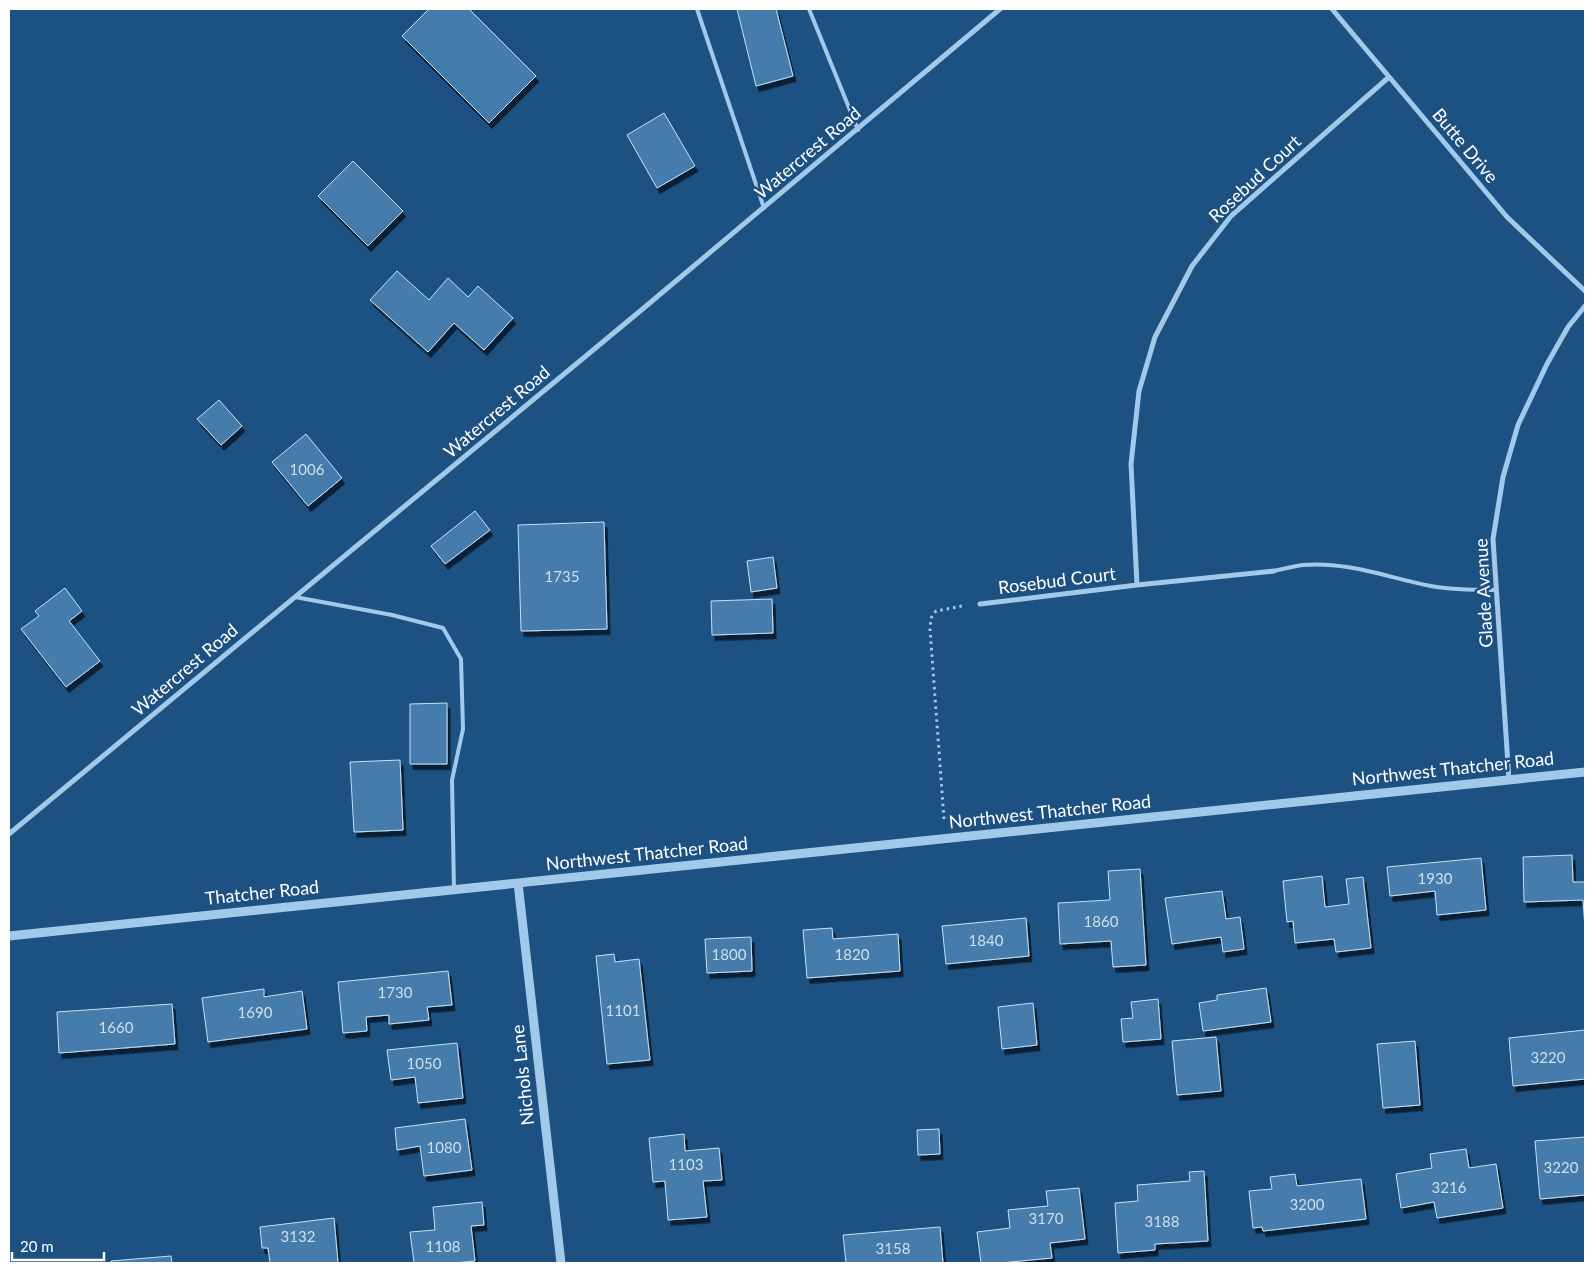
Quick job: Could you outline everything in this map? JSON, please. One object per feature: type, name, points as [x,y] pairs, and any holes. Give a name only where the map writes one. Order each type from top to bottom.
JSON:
[{"type":"street","name":"Watercrest Road","points":[[9,834],[858,130],[1000,9]]},
{"type":"street","name":"Butte Drive","points":[[1332,9],[1507,218],[1585,291]]},
{"type":"street","name":"Rosebud Court","points":[[1137,585],[1131,464],[1140,391],[1155,337],[1192,266],[1231,216],[1389,77]]},
{"type":"street","name":"Glade Avenue","points":[[1509,780],[1493,539],[1503,477],[1518,425],[1557,346],[1568,327],[1585,306]]},
{"type":"street","name":"Rosebud Court","points":[[980,604],[1274,571]]},
{"type":"street","name":"Northwest Thatcher Road","points":[[518,883],[1585,772]]},
{"type":"street","name":"Thatcher Road","points":[[9,936],[518,883]]},
{"type":"street","name":"Nichols Lane","points":[[518,883],[561,1263]]},
{"type":"lane","points":[[696,9],[764,208]]},
{"type":"lane","points":[[809,9],[858,130]]},
{"type":"lane","points":[[1274,571],[1304,565],[1331,565],[1365,570],[1449,589],[1496,590]]},
{"type":"lane","points":[[295,597],[443,628],[461,659],[463,729],[452,780],[454,890]]},
{"type":"path","points":[[946,839],[930,630],[931,618],[936,611],[980,604]]},
{"type":"building","points":[[429,9],[469,9],[536,76],[489,123],[402,36]]},
{"type":"building","points":[[737,9],[776,9],[793,76],[756,86]]},
{"type":"building","points":[[664,113],[695,166],[657,188],[627,135]]},
{"type":"building","points":[[353,161],[403,211],[368,246],[318,196]]},
{"type":"building","points":[[397,271],[429,300],[448,278],[468,297],[478,286],[513,318],[484,350],[454,323],[428,352],[370,300]]},
{"type":"building","points":[[219,400],[242,426],[221,445],[197,419]]},
{"type":"building","points":[[306,434],[342,478],[308,506],[272,462]]},
{"type":"building","points":[[475,511],[490,530],[445,564],[431,546]]},
{"type":"building","points":[[604,522],[607,629],[521,631],[518,525]]},
{"type":"building","points":[[773,557],[777,588],[751,592],[747,561]]},
{"type":"building","points":[[65,588],[82,611],[69,621],[100,661],[66,687],[21,629],[39,616],[35,611]]},
{"type":"building","points":[[772,599],[773,633],[712,635],[711,601]]},
{"type":"building","points":[[447,703],[447,764],[410,764],[410,704]]},
{"type":"building","points":[[400,760],[403,830],[354,832],[350,762]]},
{"type":"building","points":[[1572,855],[1573,882],[1585,882],[1585,929],[1583,900],[1524,902],[1523,857]]},
{"type":"building","points":[[1481,858],[1486,910],[1437,915],[1435,891],[1390,896],[1387,867]]},
{"type":"building","points":[[1140,869],[1146,965],[1113,967],[1111,941],[1060,944],[1058,903],[1110,900],[1108,871]]},
{"type":"building","points":[[1322,876],[1325,907],[1349,904],[1346,879],[1363,877],[1371,948],[1336,952],[1334,939],[1295,943],[1293,921],[1287,922],[1283,881]]},
{"type":"building","points":[[1222,891],[1226,919],[1240,917],[1244,949],[1223,952],[1221,937],[1172,944],[1165,898]]},
{"type":"building","points":[[1026,918],[1029,956],[946,964],[942,926]]},
{"type":"building","points":[[832,928],[833,939],[898,934],[900,971],[807,978],[803,930]]},
{"type":"building","points":[[751,937],[752,971],[707,973],[705,939]]},
{"type":"building","points":[[614,954],[615,962],[639,959],[650,1060],[607,1064],[596,956]]},
{"type":"building","points":[[448,971],[452,1005],[427,1007],[429,1020],[389,1024],[389,1015],[366,1017],[367,1031],[343,1033],[338,982]]},
{"type":"building","points":[[1266,988],[1271,1022],[1203,1031],[1199,1003],[1217,1000],[1217,995]]},
{"type":"building","points":[[264,989],[264,997],[302,991],[307,1029],[208,1042],[202,998]]},
{"type":"building","points":[[1158,999],[1161,1039],[1123,1042],[1121,1019],[1133,1018],[1131,1002]]},
{"type":"building","points":[[1033,1003],[1037,1045],[1002,1049],[998,1007]]},
{"type":"building","points":[[172,1004],[175,1044],[59,1053],[57,1012]]},
{"type":"building","points":[[1585,1030],[1585,1079],[1513,1086],[1509,1038]]},
{"type":"building","points":[[1216,1037],[1221,1091],[1177,1095],[1172,1041]]},
{"type":"building","points":[[1415,1041],[1420,1105],[1383,1108],[1377,1044]]},
{"type":"building","points":[[457,1043],[463,1098],[418,1103],[415,1077],[391,1080],[387,1050]]},
{"type":"building","points":[[465,1119],[472,1170],[424,1176],[420,1146],[397,1150],[395,1128]]},
{"type":"building","points":[[939,1129],[940,1154],[918,1155],[917,1130]]},
{"type":"building","points":[[684,1134],[685,1151],[719,1148],[722,1180],[703,1181],[707,1217],[668,1220],[665,1181],[653,1182],[649,1138]]},
{"type":"building","points":[[1585,1137],[1585,1195],[1540,1199],[1535,1141]]},
{"type":"building","points":[[1466,1149],[1469,1168],[1496,1164],[1503,1208],[1437,1218],[1434,1202],[1401,1208],[1396,1174],[1432,1168],[1430,1154]]},
{"type":"building","points":[[1204,1171],[1208,1241],[1155,1244],[1155,1250],[1118,1253],[1115,1203],[1138,1201],[1137,1185],[1190,1181],[1189,1172]]},
{"type":"building","points":[[1295,1174],[1297,1186],[1361,1179],[1366,1219],[1263,1231],[1262,1227],[1253,1228],[1249,1191],[1272,1189],[1270,1177]]},
{"type":"building","points":[[1079,1188],[1085,1239],[1050,1243],[1052,1258],[981,1263],[977,1232],[1010,1228],[1008,1210],[1048,1206],[1046,1191]]},
{"type":"building","points":[[482,1202],[484,1225],[471,1226],[475,1261],[414,1263],[410,1232],[435,1230],[433,1207]]},
{"type":"building","points":[[334,1218],[338,1263],[270,1263],[268,1248],[262,1248],[260,1227]]},
{"type":"building","points":[[940,1227],[943,1263],[846,1263],[843,1235]]},
{"type":"building","points":[[171,1256],[172,1263],[111,1263],[111,1261]]}]
